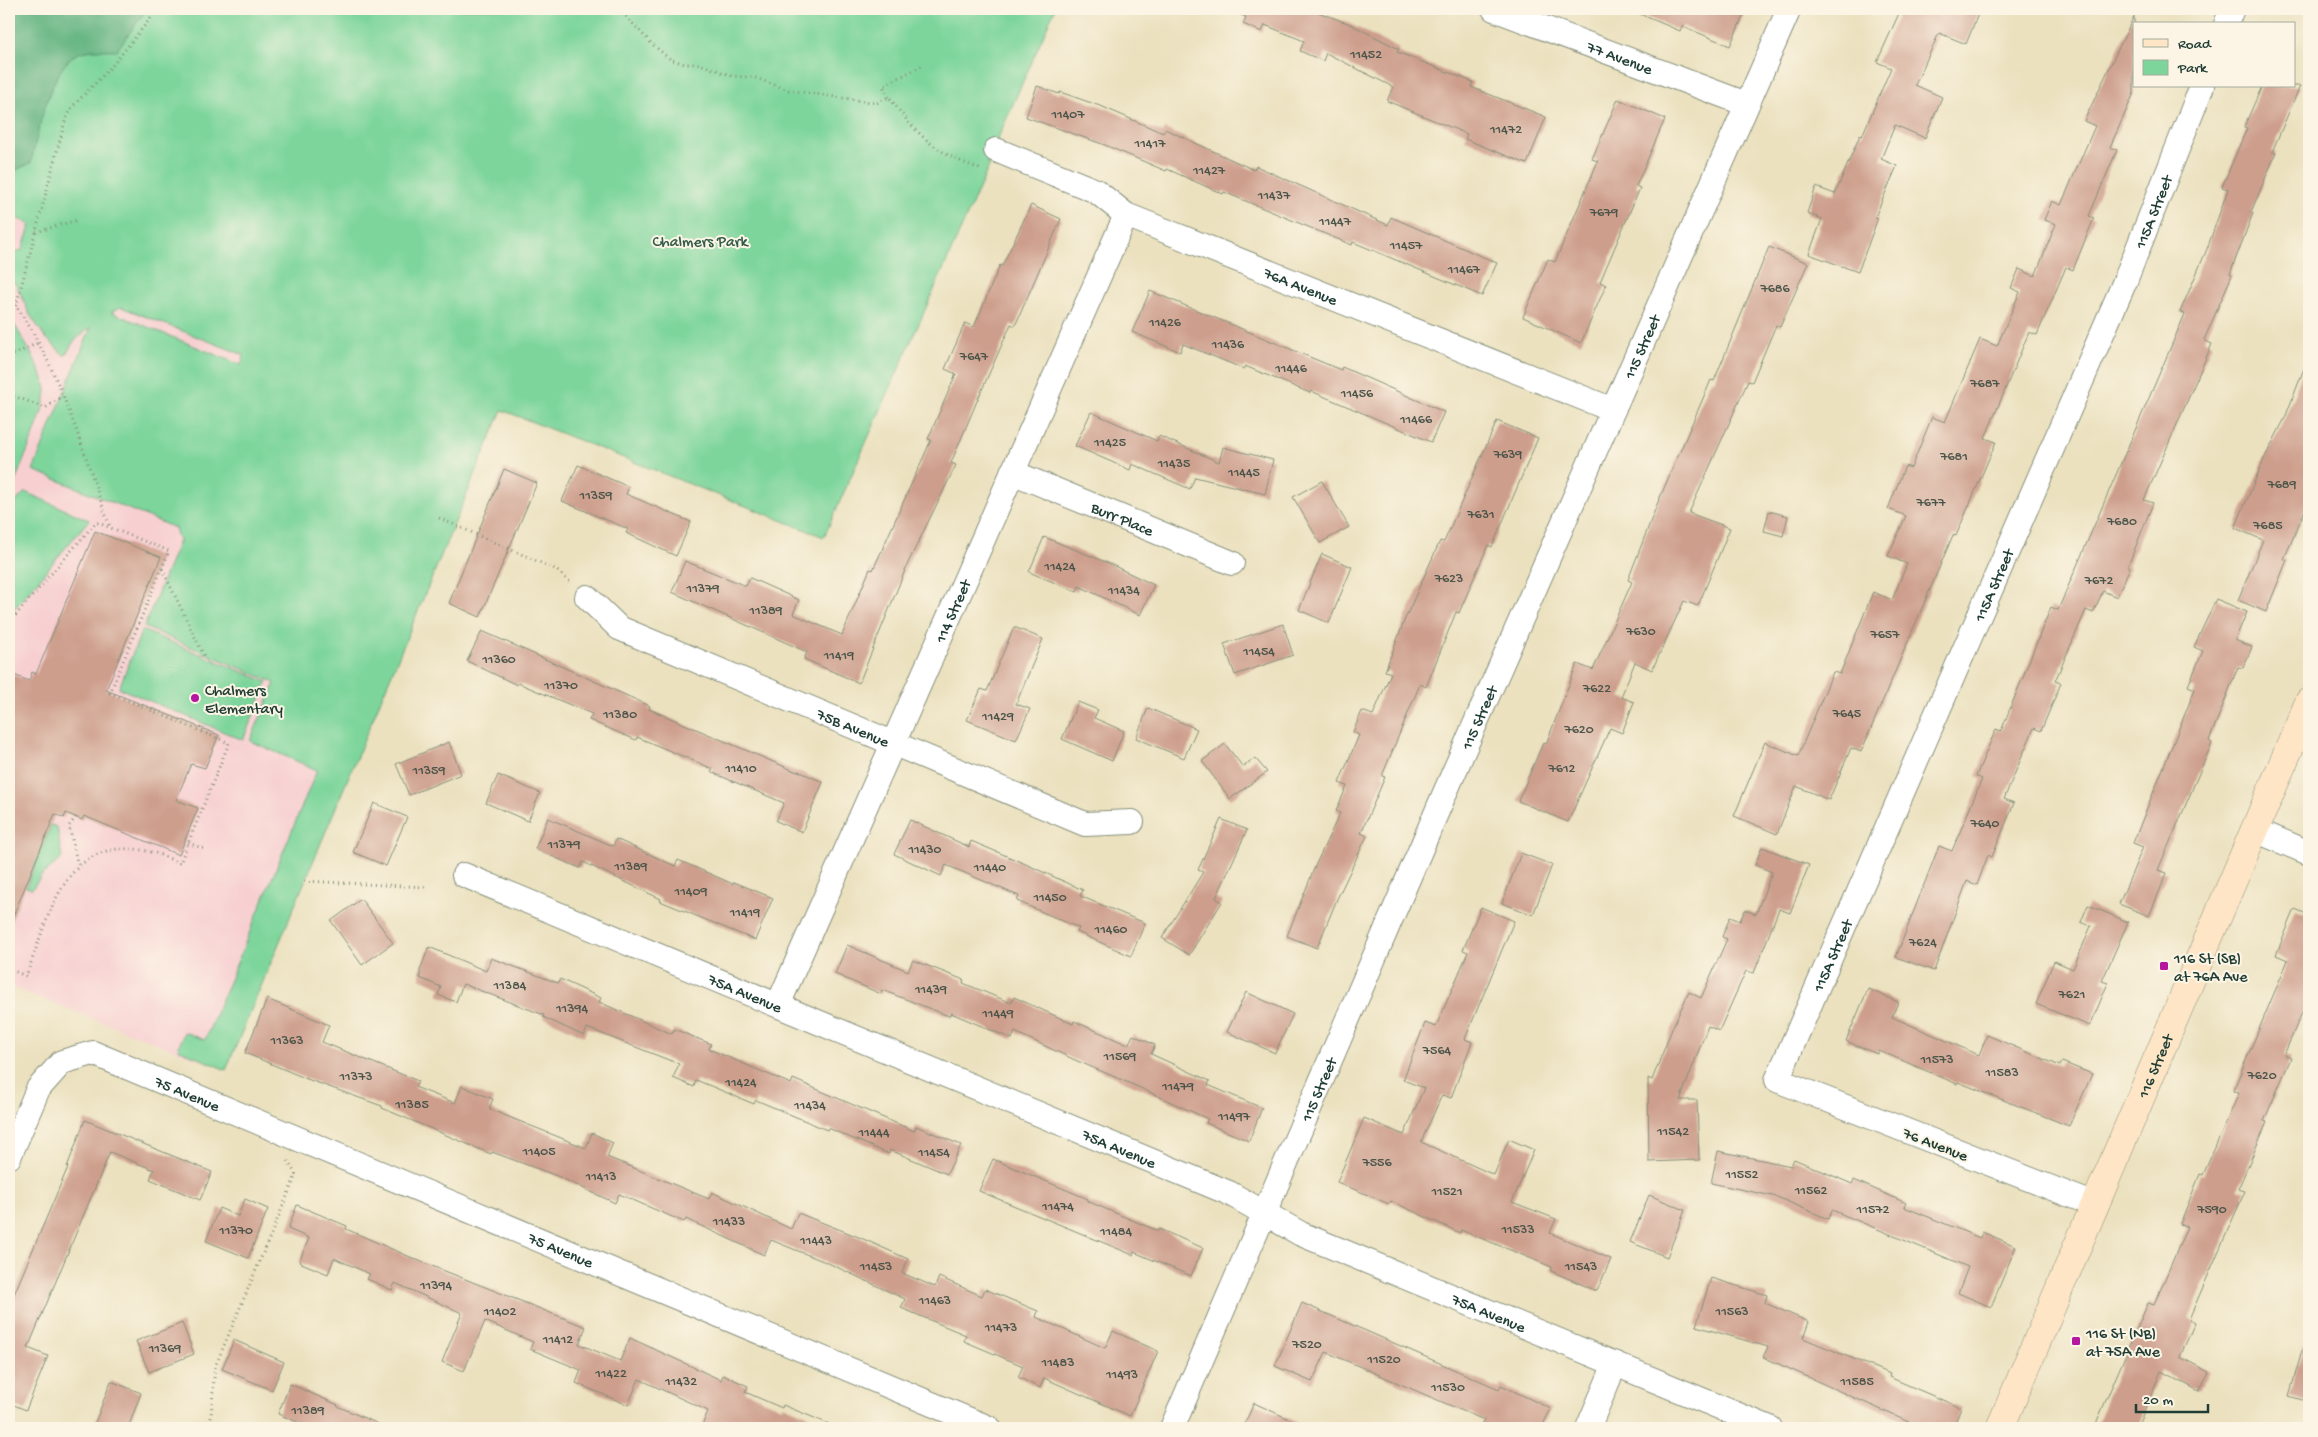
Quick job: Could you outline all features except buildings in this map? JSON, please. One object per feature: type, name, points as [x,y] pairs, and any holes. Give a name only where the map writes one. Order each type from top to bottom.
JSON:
[{"type":"street","name":"77 Avenue","points":[[1494,9],[1746,104]]},
{"type":"street","name":"115 Street","points":[[1172,1428],[1746,104],[1789,9]]},
{"type":"street","points":[[2227,22],[2232,9]]},
{"type":"street","name":"115A Street","points":[[1777,1080],[2125,281],[2201,88]]},
{"type":"street","name":"76A Avenue","points":[[996,150],[1096,191],[1126,215],[1613,410]]},
{"type":"street","name":"114 Street","points":[[778,1006],[1126,215]]},
{"type":"street","name":"Burr Place","points":[[1012,472],[1232,563]]},
{"type":"street","name":"75B Avenue","points":[[587,597],[619,628],[1085,824],[1132,822]]},
{"type":"street","name":"116 Street","points":[[2000,1428],[2309,702]]},
{"type":"street","points":[[2255,830],[2309,853]]},
{"type":"street","name":"75A Avenue","points":[[464,875],[1228,1193],[1301,1234],[1770,1428]]},
{"type":"street","name":"75 Avenue","points":[[9,1157],[38,1089],[62,1062],[93,1053],[989,1428]]},
{"type":"street","name":"76 Avenue","points":[[1777,1080],[2095,1205]]},
{"type":"street","points":[[1588,1428],[1615,1364]]},
{"type":"path","points":[[16,306],[65,121],[72,107],[112,66],[158,9]]},
{"type":"path","points":[[619,9],[653,45],[670,59],[685,64],[700,64],[732,76],[753,76],[788,90],[877,102],[889,97]]},
{"type":"path","points":[[926,64],[883,86],[889,97],[918,134],[955,160],[982,170],[996,150]]},
{"type":"path","points":[[35,232],[77,220]]},
{"type":"path","points":[[9,296],[38,343],[64,396],[110,527]]},
{"type":"path","points":[[9,357],[38,343]]},
{"type":"path","points":[[9,394],[45,408],[64,396]]},
{"type":"path","points":[[439,518],[555,569],[587,597]]},
{"type":"path","points":[[9,623],[96,522],[169,551],[110,693],[229,743],[180,863],[152,852],[130,848],[97,854],[78,866],[61,888],[26,976],[9,969]]},
{"type":"path","points":[[162,568],[204,656]]},
{"type":"path","points":[[76,817],[69,826],[78,866]]},
{"type":"path","points":[[188,843],[205,849]]},
{"type":"path","points":[[304,881],[427,887]]},
{"type":"path","points":[[210,1428],[215,1367],[296,1175],[288,1161],[281,1157]]},
{"type":"shaded area","name":"Chalmers Elementary","points":[[9,215],[502,410],[226,1070],[9,986]]},
{"type":"green space","name":"Chalmers Park","points":[[9,9],[1055,9],[987,163],[990,164],[824,537],[502,410],[226,1070],[178,1049],[184,1032],[205,1040],[317,770],[250,741],[275,683],[144,627],[179,541],[175,528],[33,470],[91,327],[74,341],[65,356],[45,337],[30,315],[18,288],[9,276],[9,251],[22,250],[31,224],[9,215]],"holes":[[[121,307],[244,355],[241,365],[111,312]]]},
{"type":"green space","points":[[9,9],[147,9],[117,50],[82,52],[72,57],[64,66],[56,78],[45,106],[31,163],[12,172],[9,171]]},
{"type":"green space","points":[[9,316],[42,375],[46,391],[38,424],[15,482],[9,479]]},
{"type":"green space","points":[[25,492],[89,520],[9,615],[9,509]]},
{"type":"green space","points":[[142,630],[267,682],[243,740],[119,688]]},
{"type":"green space","points":[[51,825],[57,827],[62,858],[42,875],[32,889],[26,887]]},
{"type":"place","name":"Chalmers Elementary","points":[[195,698]]},
{"type":"place","name":"116 St (SB) at 76A Ave","points":[[2164,966]]},
{"type":"place","name":"116 St (NB) at 75A Ave","points":[[2076,1341]]}]
